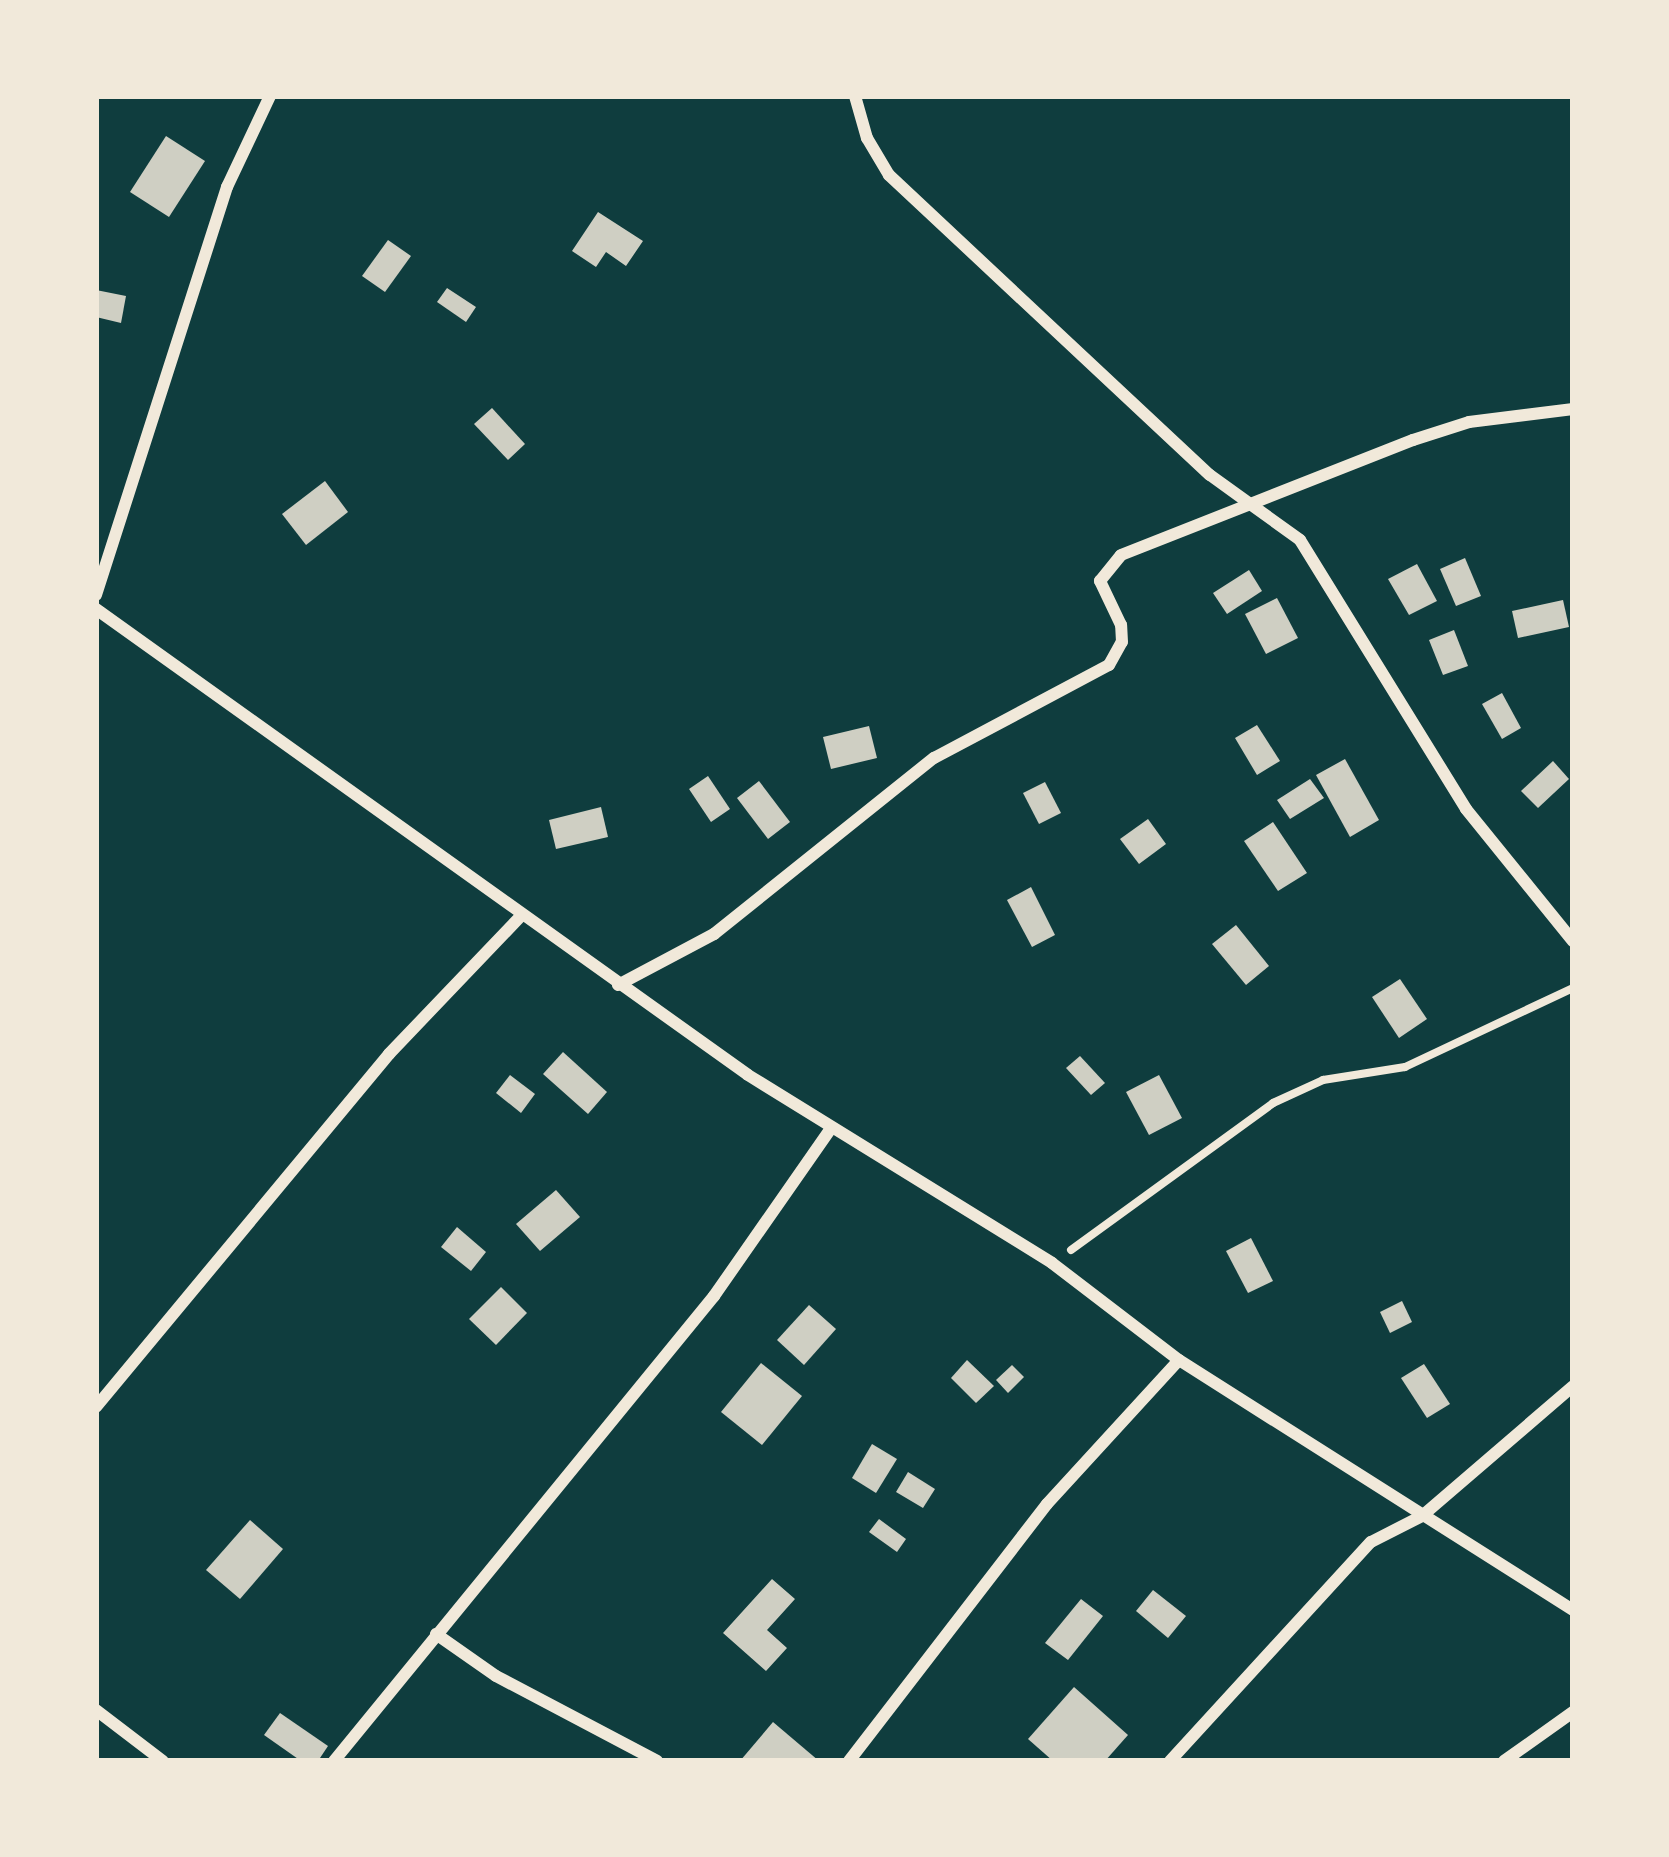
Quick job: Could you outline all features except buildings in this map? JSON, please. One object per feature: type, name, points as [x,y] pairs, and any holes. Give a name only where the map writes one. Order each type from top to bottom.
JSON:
[{"type":"street","points":[[96,595],[227,188],[270,96]]},
{"type":"street","points":[[855,96],[889,176],[1246,502],[1281,523],[1319,562],[1466,809],[1573,941]]},
{"type":"street","points":[[618,985],[714,934],[934,758],[1109,665],[1122,642],[1100,588],[1108,565],[1246,502],[1469,422],[1573,409]]},
{"type":"street","points":[[96,609],[520,917],[830,1130],[1052,1263],[1179,1360],[1573,1610]]},
{"type":"street","points":[[96,1407],[388,1054],[520,917]]},
{"type":"street","points":[[334,1761],[738,1265],[830,1130]]},
{"type":"street","points":[[849,1761],[1047,1504],[1179,1360]]},
{"type":"street","points":[[1170,1761],[1352,1561],[1390,1529],[1421,1516],[1573,1386]]},
{"type":"street","points":[[436,1634],[657,1761]]},
{"type":"street","points":[[96,1710],[163,1761]]},
{"type":"street","points":[[1504,1761],[1573,1712]]},
{"type":"path","points":[[1052,1263],[1273,1103],[1323,1080],[1405,1067],[1573,988]]}]
